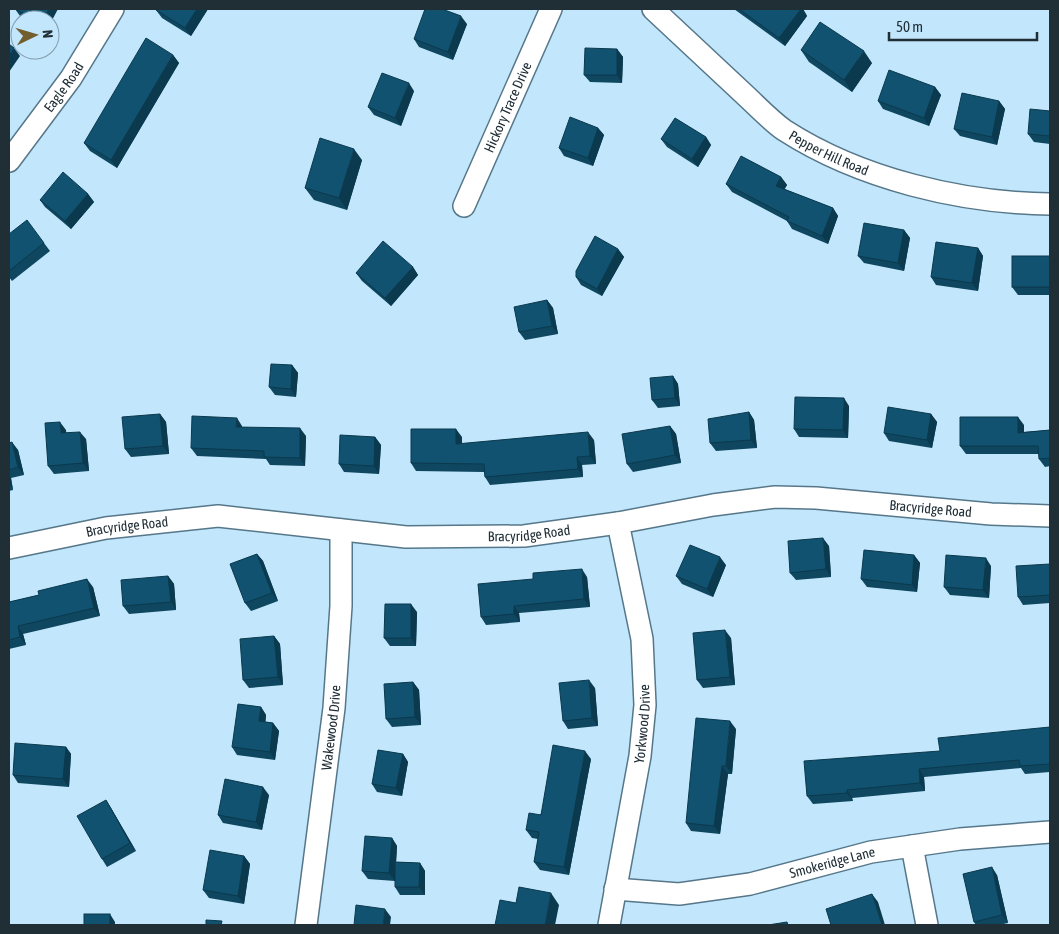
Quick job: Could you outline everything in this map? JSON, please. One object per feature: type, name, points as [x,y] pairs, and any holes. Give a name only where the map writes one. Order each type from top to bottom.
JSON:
[{"type":"street","name":"Eagle Road","points":[[9,161],[71,78],[113,9]]},
{"type":"street","name":"Hickory Trace Drive","points":[[464,206],[551,9]]},
{"type":"street","name":"Pepper Hill Road","points":[[653,9],[782,128],[808,144],[848,162],[924,190],[1016,204],[1050,204]]},
{"type":"street","name":"Bracyridge Road","points":[[9,548],[106,528],[218,516],[406,537],[480,538],[524,536],[618,523],[713,504],[775,497],[816,498],[991,514],[1050,516]]},
{"type":"street","name":"Yorkwood Drive","points":[[609,925],[640,756],[645,705],[642,639],[618,523]]},
{"type":"street","name":"Wakewood Drive","points":[[306,925],[334,708],[341,606],[341,530]]},
{"type":"street","name":"Smokeridge Lane","points":[[615,889],[679,894],[750,884],[871,852],[960,839],[1050,832]]},
{"type":"street","points":[[912,846],[927,925]]},
{"type":"building","points":[[15,9],[49,9],[48,10]]},
{"type":"building","points":[[157,9],[197,9],[185,28]]},
{"type":"building","points":[[425,9],[442,9],[461,16],[448,52],[414,39]]},
{"type":"building","points":[[739,9],[801,9],[779,38]]},
{"type":"building","points":[[820,22],[864,51],[844,80],[801,50]]},
{"type":"building","points":[[146,38],[173,55],[111,160],[84,143]]},
{"type":"building","points":[[585,48],[617,49],[617,75],[584,75]]},
{"type":"building","points":[[889,70],[935,87],[924,118],[878,101]]},
{"type":"building","points":[[382,73],[409,83],[395,118],[368,107]]},
{"type":"building","points":[[962,93],[999,101],[992,137],[954,129]]},
{"type":"building","points":[[1030,109],[1050,111],[1050,136],[1028,134]]},
{"type":"building","points":[[570,117],[598,128],[588,158],[559,148]]},
{"type":"building","points":[[675,118],[706,137],[692,159],[661,139]]},
{"type":"building","points":[[320,138],[354,149],[339,198],[305,188]]},
{"type":"building","points":[[741,156],[781,177],[776,186],[833,208],[822,236],[787,221],[789,217],[726,184]]},
{"type":"building","points":[[63,172],[88,194],[65,221],[40,200]]},
{"type":"building","points":[[27,220],[44,243],[9,271],[9,234]]},
{"type":"building","points":[[864,223],[904,230],[898,263],[858,256]]},
{"type":"building","points":[[595,236],[618,249],[597,289],[576,277],[576,271]]},
{"type":"building","points":[[383,241],[413,267],[385,298],[356,273]]},
{"type":"building","points":[[936,242],[978,248],[972,283],[931,277]]},
{"type":"building","points":[[1012,256],[1050,256],[1050,287],[1012,287]]},
{"type":"building","points":[[547,300],[552,326],[519,332],[514,307]]},
{"type":"building","points":[[271,364],[292,365],[291,389],[269,387]]},
{"type":"building","points":[[673,376],[675,398],[652,400],[650,378]]},
{"type":"building","points":[[795,397],[844,398],[843,430],[794,429]]},
{"type":"building","points":[[888,407],[931,414],[927,440],[884,433]]},
{"type":"building","points":[[749,412],[751,440],[710,443],[708,419]]},
{"type":"building","points":[[160,414],[163,446],[125,449],[122,417]]},
{"type":"building","points":[[192,416],[237,418],[236,427],[300,428],[300,458],[264,457],[264,451],[191,448]]},
{"type":"building","points":[[960,417],[1018,417],[1018,433],[1050,430],[1050,458],[1039,459],[1038,446],[960,446]]},
{"type":"building","points":[[60,422],[61,433],[80,432],[83,463],[48,466],[45,423]]},
{"type":"building","points":[[670,426],[675,455],[627,464],[622,434]]},
{"type":"building","points":[[411,429],[456,429],[456,444],[588,432],[590,456],[577,457],[578,469],[485,477],[484,464],[411,463]]},
{"type":"building","points":[[340,435],[375,437],[374,466],[339,464]]},
{"type":"building","points":[[12,442],[18,467],[9,470],[9,443]]},
{"type":"building","points":[[823,538],[826,569],[790,573],[788,541]]},
{"type":"building","points":[[690,545],[720,557],[707,589],[676,576]]},
{"type":"building","points":[[864,550],[914,555],[912,585],[861,579]]},
{"type":"building","points":[[257,554],[272,593],[245,603],[230,564]]},
{"type":"building","points":[[946,555],[986,558],[983,590],[944,587]]},
{"type":"building","points":[[1050,564],[1050,595],[1018,597],[1016,566]]},
{"type":"building","points":[[582,569],[584,599],[514,606],[514,614],[481,617],[478,584],[533,579],[533,573]]},
{"type":"building","points":[[168,576],[171,602],[123,606],[121,580]]},
{"type":"building","points":[[87,579],[94,608],[18,626],[20,637],[9,640],[9,602],[39,595],[38,591]]},
{"type":"building","points":[[385,604],[411,604],[411,638],[384,638]]},
{"type":"building","points":[[725,630],[730,677],[697,680],[693,633]]},
{"type":"building","points":[[274,636],[278,677],[243,680],[240,639]]},
{"type":"building","points":[[589,680],[592,718],[563,721],[559,683]]},
{"type":"building","points":[[413,682],[415,717],[386,719],[384,684]]},
{"type":"building","points":[[238,704],[261,707],[259,721],[273,723],[270,752],[232,747]]},
{"type":"building","points":[[696,718],[730,721],[726,766],[722,766],[714,826],[686,823]]},
{"type":"building","points":[[1050,727],[1050,764],[1020,766],[1019,760],[919,769],[920,783],[847,790],[847,793],[807,796],[804,761],[940,751],[938,738]]},
{"type":"building","points":[[15,743],[66,747],[63,779],[13,775]]},
{"type":"building","points":[[553,745],[585,751],[564,867],[534,862],[539,832],[526,830],[529,813],[541,815]]},
{"type":"building","points":[[378,750],[403,754],[396,788],[372,784]]},
{"type":"building","points":[[225,779],[263,787],[256,822],[218,815]]},
{"type":"building","points":[[106,800],[130,843],[102,859],[77,816]]},
{"type":"building","points":[[365,836],[392,838],[389,873],[362,871]]},
{"type":"building","points":[[210,850],[244,856],[238,896],[203,890]]},
{"type":"building","points":[[395,862],[420,863],[419,887],[395,887]]},
{"type":"building","points":[[992,867],[1002,915],[974,922],[963,874]]},
{"type":"building","points":[[519,887],[551,893],[545,925],[495,925],[500,900],[516,903]]},
{"type":"building","points":[[872,894],[882,925],[831,925],[826,909]]},
{"type":"building","points":[[356,905],[385,909],[383,925],[354,925]]},
{"type":"building","points":[[84,914],[110,914],[110,925],[84,925]]},
{"type":"building","points":[[206,920],[222,921],[221,925],[206,925]]},
{"type":"building","points":[[787,922],[788,925],[768,925]]}]
